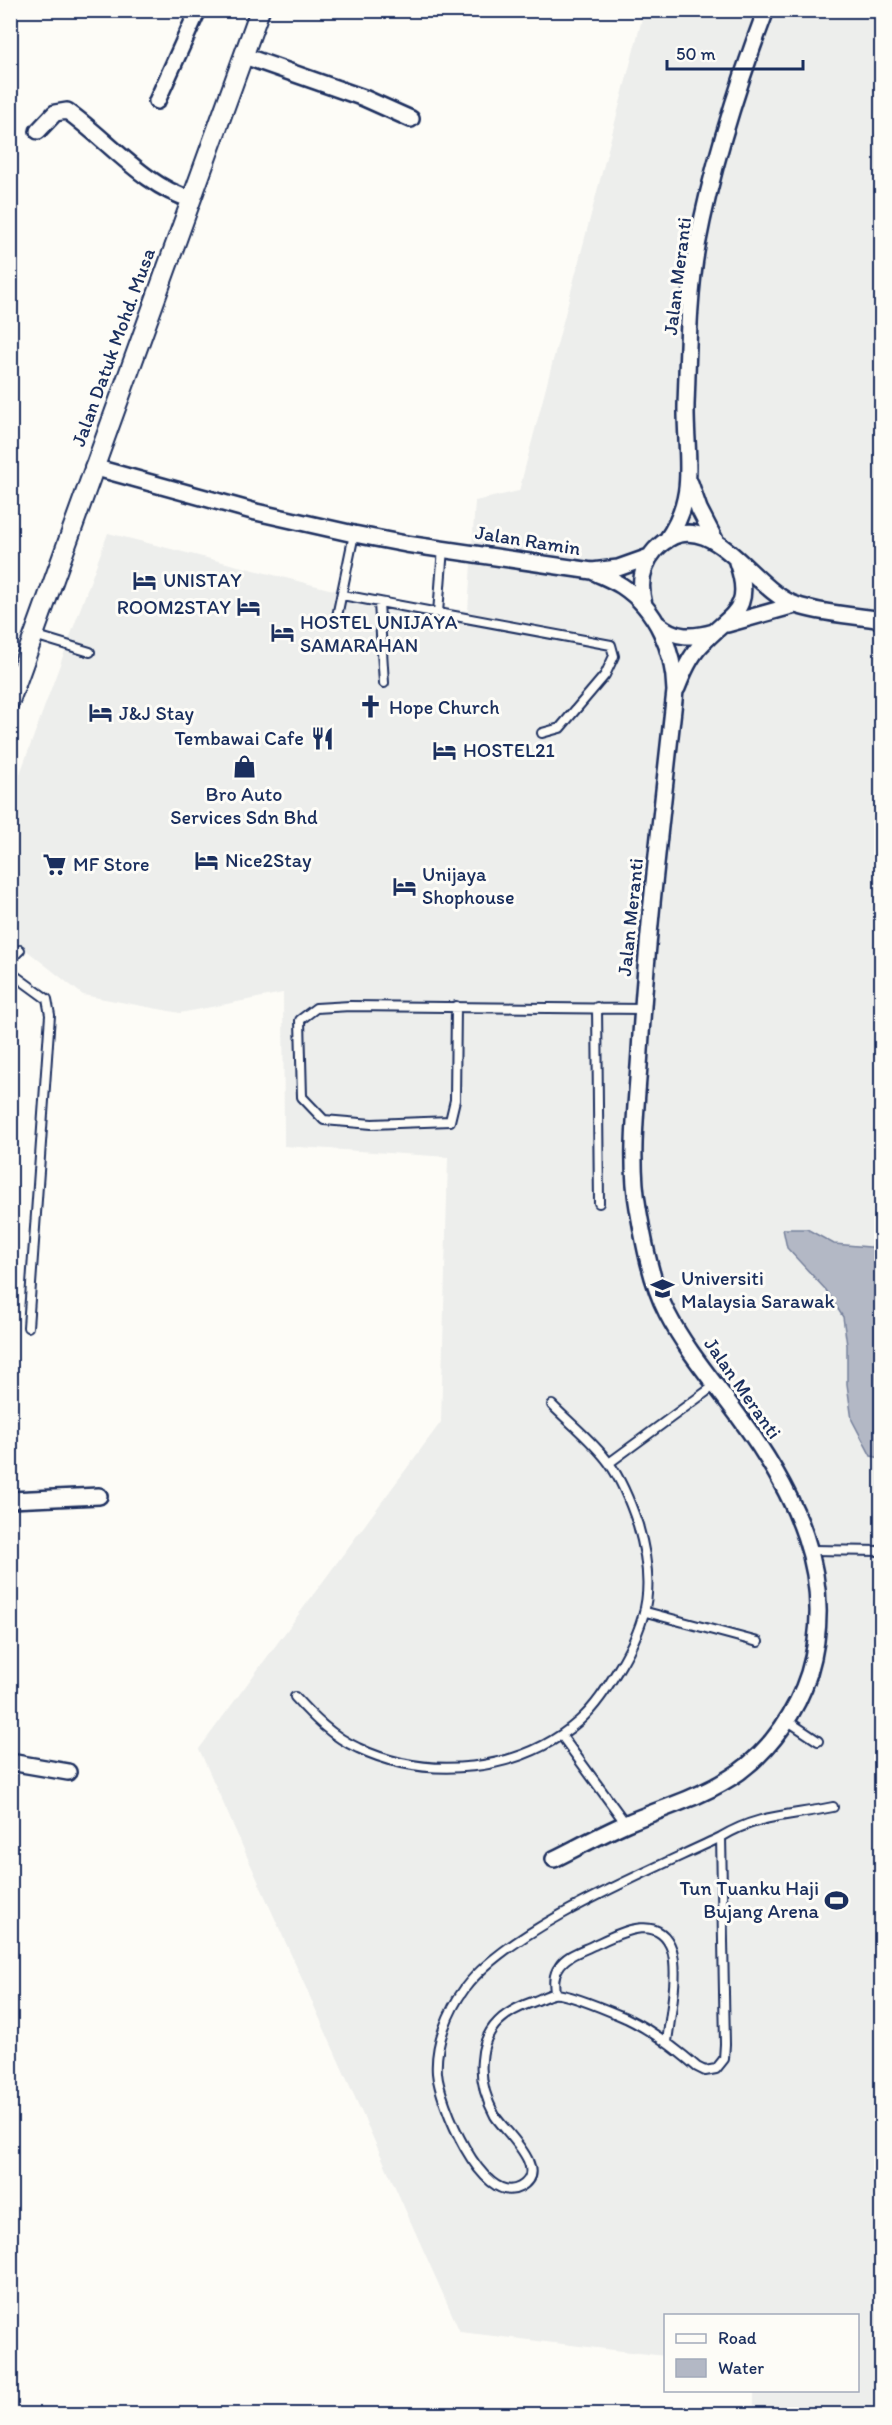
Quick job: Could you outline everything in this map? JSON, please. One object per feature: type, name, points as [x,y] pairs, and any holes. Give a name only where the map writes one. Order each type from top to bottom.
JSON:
[{"type":"street","points":[[158,101],[198,10]]},
{"type":"street","name":"Jalan Datuk Mohd. Musa","points":[[10,701],[260,10]]},
{"type":"street","name":"Jalan Meranti","points":[[690,483],[686,408],[697,247],[740,81],[766,10]]},
{"type":"street","points":[[244,56],[364,98],[411,119]]},
{"type":"street","points":[[38,131],[55,113],[67,111],[91,128],[151,180],[176,196],[191,200]]},
{"type":"street","name":"Jalan Ramin","points":[[93,467],[256,512],[354,534],[592,571]]},
{"type":"street","points":[[690,483],[699,509],[715,540]]},
{"type":"street","points":[[592,571],[618,568],[649,557],[666,541],[683,512],[690,483]]},
{"type":"street","points":[[666,541],[682,535],[699,534],[728,548],[737,561],[780,597],[795,605],[882,620]]},
{"type":"street","points":[[644,605],[641,581],[649,557]]},
{"type":"street","points":[[675,691],[692,657],[737,610],[742,594],[742,577],[737,561]]},
{"type":"street","points":[[592,571],[621,585],[644,605],[672,656],[675,691]]},
{"type":"street","points":[[653,619],[666,630],[681,636],[698,637],[795,605]]},
{"type":"street","name":"Jalan Meranti","points":[[554,1859],[626,1824],[703,1793],[741,1771],[788,1721],[807,1680],[818,1631],[818,1606],[811,1550],[802,1521],[780,1479],[738,1415],[714,1386],[665,1310],[648,1254],[637,1206],[637,1100],[648,920],[675,691]]},
{"type":"street","points":[[10,1500],[99,1496]]},
{"type":"street","points":[[10,1762],[68,1772]]},
{"type":"lane","points":[[336,621],[354,534]]},
{"type":"lane","points":[[438,613],[451,549]]},
{"type":"lane","points":[[342,595],[611,645],[614,656],[604,675],[560,728],[542,733]]},
{"type":"lane","points":[[379,603],[384,683]]},
{"type":"lane","points":[[34,635],[90,652]]},
{"type":"lane","points":[[10,960],[20,950]]},
{"type":"lane","points":[[10,972],[47,999],[50,1015],[28,1327]]},
{"type":"lane","points":[[456,1006],[455,1100],[450,1120],[372,1124],[324,1120],[302,1097],[300,1020],[316,1008],[456,1006],[597,1006],[642,1009]]},
{"type":"lane","points":[[597,1006],[599,1203]]},
{"type":"lane","points":[[609,1463],[714,1386]]},
{"type":"lane","points":[[295,1698],[313,1716],[356,1748],[407,1766],[440,1768],[478,1766],[527,1752],[561,1735],[581,1720],[605,1690],[638,1635],[646,1612],[649,1584],[645,1550],[632,1506],[609,1463],[552,1405]]},
{"type":"lane","points":[[811,1550],[882,1551]]},
{"type":"lane","points":[[646,1612],[758,1642]]},
{"type":"lane","points":[[788,1721],[818,1741]]},
{"type":"lane","points":[[561,1735],[626,1824]]},
{"type":"lane","points":[[720,1837],[723,2060],[716,2069],[705,2071],[668,2042],[612,2012],[555,1993],[517,2007],[500,2017],[490,2030],[482,2060],[488,2099],[502,2127],[526,2154],[530,2166],[528,2178],[520,2187],[507,2190],[499,2187],[476,2166],[462,2144],[449,2118],[437,2075],[440,2042],[461,1994],[473,1978],[505,1951],[580,1905],[744,1823],[760,1818],[833,1807]]},
{"type":"lane","points":[[555,1993],[554,1978],[558,1968],[572,1955],[627,1930],[648,1927],[665,1936],[672,1950],[674,1966],[668,2042]]},
{"type":"shaded area","name":"Universiti Malaysia Sarawak","points":[[644,11],[881,11],[881,2414],[754,2414],[754,2392],[859,2392],[859,2314],[664,2314],[664,2356],[460,2332],[199,1749],[441,1422],[448,1157],[284,1146],[283,993],[180,1013],[83,995],[11,938],[10,801],[108,533],[329,589],[468,611],[475,501],[519,491]]},
{"type":"water","points":[[783,1229],[807,1229],[834,1244],[881,1248],[881,1458],[871,1456],[852,1420],[847,1384],[847,1345],[843,1317],[826,1290],[787,1248]]},
{"type":"place","name":"UNISTAY","points":[[145,580]]},
{"type":"place","name":"ROOM2STAY","points":[[249,607]]},
{"type":"place","name":"HOSTEL UNIJAYA SAMARAHAN","points":[[282,633]]},
{"type":"place","name":"Hope Church","points":[[371,707]]},
{"type":"place","name":"J&J Stay","points":[[101,713]]},
{"type":"place","name":"Tembawai Cafe","points":[[322,738]]},
{"type":"place","name":"HOSTEL21","points":[[445,750]]},
{"type":"place","name":"Bro Auto Services Sdn Bhd","points":[[244,766]]},
{"type":"place","name":"Nice2Stay","points":[[207,860]]},
{"type":"place","name":"MF Store","points":[[55,864]]},
{"type":"place","name":"Unijaya Shophouse","points":[[404,886]]},
{"type":"place","name":"Universiti Malaysia Sarawak","points":[[663,1289]]},
{"type":"place","name":"Tun Tuanku Haji Bujang Arena","points":[[837,1900]]}]
